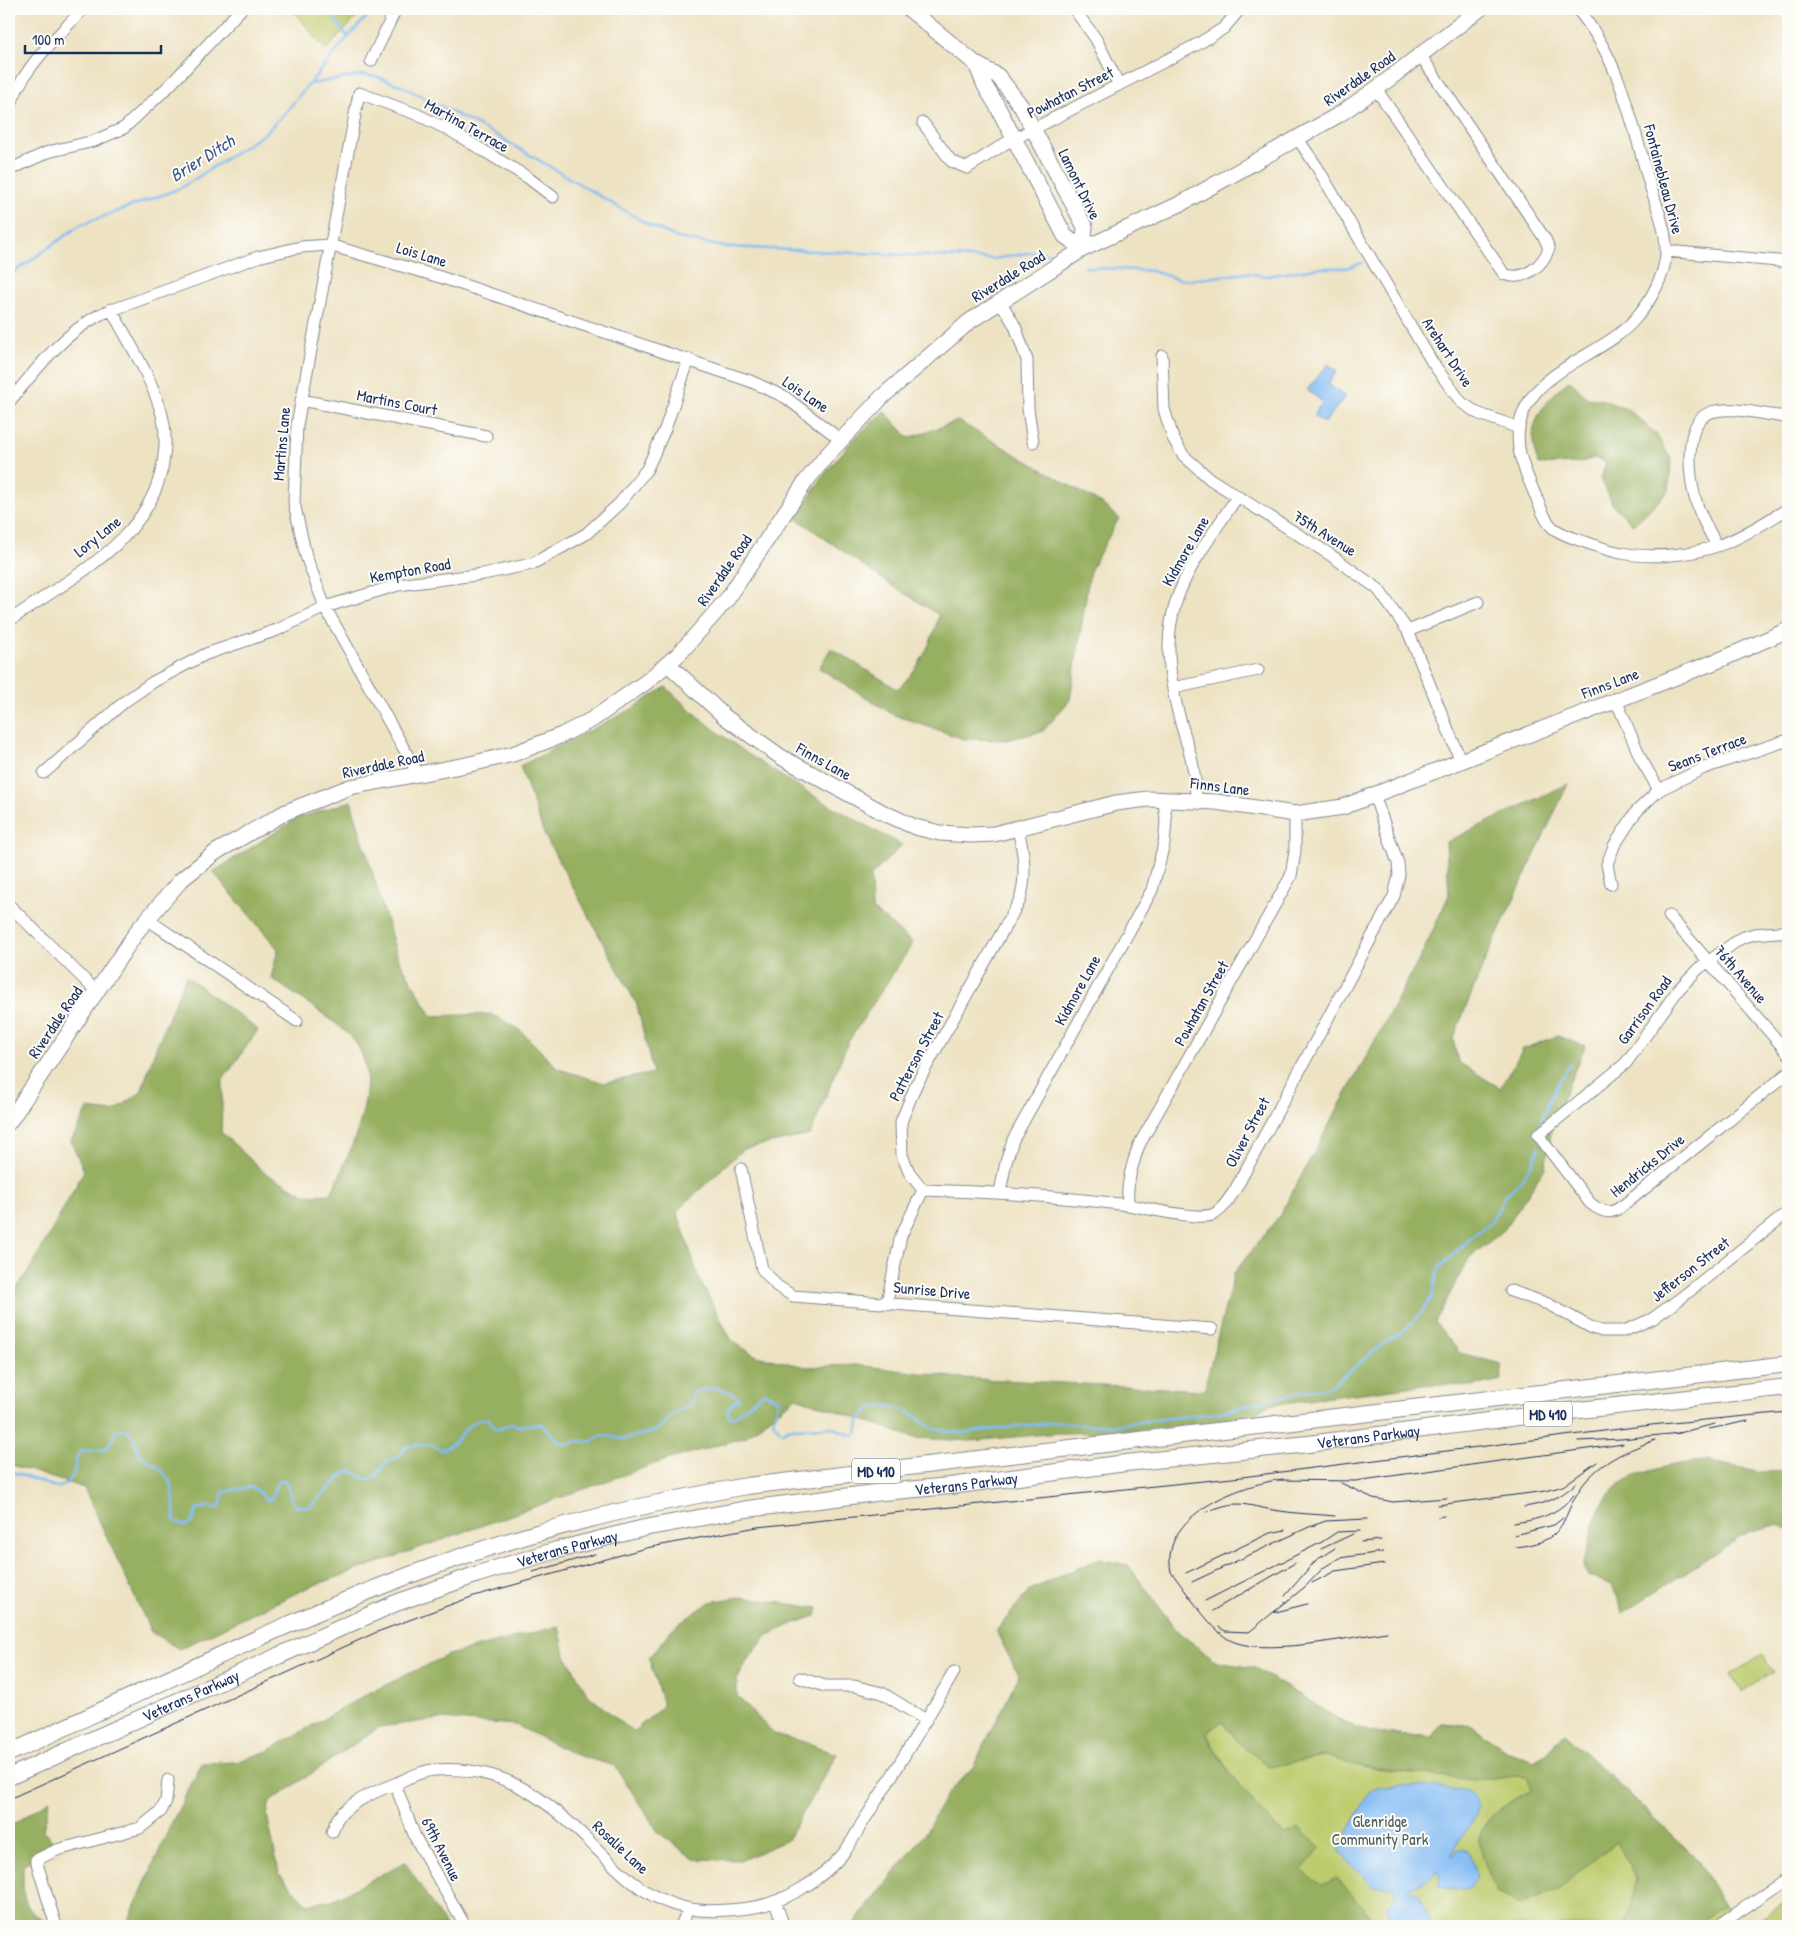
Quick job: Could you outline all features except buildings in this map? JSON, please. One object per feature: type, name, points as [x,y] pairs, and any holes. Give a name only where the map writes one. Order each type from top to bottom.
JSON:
[{"type":"main road","name":"Lamont Drive","points":[[909,9],[976,64],[998,76],[1010,89],[1085,227],[1083,250]]},
{"type":"main road","name":"Riverdale Road","points":[[9,1122],[146,919],[196,866],[254,828],[286,812],[350,787],[494,759],[562,735],[594,719],[668,664],[715,614],[806,481],[841,440],[881,398],[970,321],[1083,250],[1182,203],[1298,139],[1376,89],[1480,9]]},
{"type":"main road","name":"Lamont Drive","points":[[976,64],[985,86],[1065,236],[1083,250]]},
{"type":"main road","name":"Finns Lane","points":[[668,664],[714,708],[766,747],[900,820],[928,830],[955,835],[981,835],[1018,829],[1116,803],[1164,799],[1196,801],[1295,814],[1343,807],[1374,796],[1460,759],[1730,656],[1788,630]]},
{"type":"main road","name":"Veterans Parkway","points":[[9,1753],[350,1599],[470,1553],[587,1518],[747,1486],[1788,1364]]},
{"type":"main road","name":"Veterans Parkway","points":[[9,1777],[396,1604],[478,1574],[557,1550],[644,1528],[747,1509],[883,1492],[950,1486],[1126,1463],[1308,1444],[1534,1415],[1788,1387]]},
{"type":"street","points":[[9,111],[15,93],[25,76],[83,9]]},
{"type":"street","points":[[9,167],[48,152],[94,141],[124,128],[172,84],[241,9]]},
{"type":"street","points":[[371,60],[396,9]]},
{"type":"street","points":[[1074,9],[1096,39],[1119,85]]},
{"type":"street","name":"Fontainebleau Drive","points":[[1519,428],[1530,400],[1544,384],[1619,335],[1635,319],[1660,278],[1666,251],[1658,214],[1615,70],[1596,34],[1577,9]]},
{"type":"street","name":"Powhatan Street","points":[[923,123],[951,161],[963,168],[972,166],[1014,138],[1218,32],[1238,10]]},
{"type":"street","points":[[1376,89],[1504,274],[1514,278],[1523,276],[1545,260],[1549,248],[1545,239],[1421,56]]},
{"type":"street","name":"Martina Terrace","points":[[359,93],[416,114],[451,131],[527,177],[553,197]]},
{"type":"street","name":"Martins Lane","points":[[359,93],[297,425],[294,503],[306,556],[325,608],[418,774]]},
{"type":"street","name":"Arehart Drive","points":[[1298,139],[1317,167],[1432,362],[1461,402],[1478,412],[1519,428]]},
{"type":"street","name":"Lois Lane","points":[[9,402],[69,334],[111,309],[258,257],[301,247],[330,245],[440,277],[750,381],[777,393],[808,413],[841,440]]},
{"type":"street","points":[[1666,251],[1788,262]]},
{"type":"street","points":[[1000,301],[1015,326],[1027,360],[1028,409],[1033,442]]},
{"type":"street","name":"Lory Lane","points":[[9,621],[121,542],[138,524],[159,485],[165,438],[160,407],[111,309]]},
{"type":"street","name":"75th Avenue","points":[[1162,356],[1162,399],[1173,438],[1184,455],[1199,471],[1360,575],[1378,589],[1408,631],[1460,759]]},
{"type":"street","name":"Kempton Road","points":[[44,773],[124,702],[153,682],[206,654],[276,630],[325,608],[398,585],[483,574],[532,564],[586,534],[614,509],[647,469],[665,429],[688,359]]},
{"type":"street","name":"Martins Court","points":[[302,400],[486,436]]},
{"type":"street","points":[[1717,546],[1696,502],[1692,482],[1691,442],[1695,426],[1710,412],[1726,410],[1788,417]]},
{"type":"street","points":[[1519,428],[1518,443],[1524,468],[1542,512],[1551,526],[1559,532],[1615,552],[1672,554],[1717,546],[1788,509]]},
{"type":"street","name":"Kidmore Lane","points":[[1196,801],[1194,764],[1179,717],[1169,668],[1168,639],[1175,601],[1194,563],[1237,497]]},
{"type":"street","points":[[1408,631],[1478,602]]},
{"type":"street","points":[[1173,688],[1258,670]]},
{"type":"street","points":[[1616,700],[1641,759],[1659,790]]},
{"type":"street","name":"Seans Terrace","points":[[1611,884],[1608,864],[1614,846],[1636,812],[1659,790],[1704,768],[1788,740]]},
{"type":"street","name":"Oliver Street","points":[[922,1190],[1000,1192],[1210,1215],[1222,1208],[1235,1190],[1394,896],[1399,875],[1398,863],[1374,796]]},
{"type":"street","name":"Kidmore Lane","points":[[1000,1192],[1013,1140],[1152,890],[1164,844],[1166,822],[1164,799]]},
{"type":"street","name":"Powhatan Street","points":[[1128,1205],[1126,1189],[1139,1145],[1291,876],[1296,851],[1295,814]]},
{"type":"street","name":"Patterson Street","points":[[922,1190],[908,1172],[902,1155],[901,1122],[916,1085],[1020,900],[1025,876],[1018,829]]},
{"type":"street","points":[[9,905],[96,992]]},
{"type":"street","name":"76th Avenue","points":[[1669,916],[1788,1053]]},
{"type":"street","points":[[146,919],[297,1021]]},
{"type":"street","name":"Garrison Road","points":[[1538,1135],[1626,1063],[1678,990],[1710,961],[1741,938],[1754,934],[1788,931]]},
{"type":"street","name":"Hendricks Drive","points":[[1538,1135],[1590,1203],[1598,1209],[1609,1213],[1623,1206],[1788,1073]]},
{"type":"street","name":"Sunrise Drive","points":[[741,1168],[760,1262],[766,1275],[777,1286],[799,1298],[887,1302],[1212,1329]]},
{"type":"street","points":[[887,1302],[901,1236],[922,1190]]},
{"type":"street","name":"Jefferson Street","points":[[1511,1291],[1548,1304],[1602,1331],[1624,1330],[1652,1319],[1788,1212]]},
{"type":"street","name":"Rosalie Lane","points":[[332,1832],[338,1816],[359,1801],[395,1784],[434,1769],[474,1772],[508,1780],[541,1798],[571,1823],[627,1879],[652,1896],[688,1909],[718,1912],[760,1906],[775,1902],[815,1879],[842,1856],[954,1672]]},
{"type":"street","points":[[800,1678],[825,1686],[854,1686],[882,1693],[926,1720]]},
{"type":"street","points":[[56,1926],[36,1860],[57,1850],[140,1828],[161,1811],[166,1801],[168,1780]]},
{"type":"street","name":"69th Avenue","points":[[395,1784],[415,1837],[465,1926]]},
{"type":"street","points":[[1718,1926],[1788,1878]]},
{"type":"street","points":[[775,1902],[784,1926]]},
{"type":"street","points":[[681,1926],[688,1909]]},
{"type":"green space","points":[[292,9],[364,9],[326,50]]},
{"type":"green space","points":[[1570,380],[1587,398],[1603,400],[1629,410],[1656,434],[1671,459],[1669,491],[1633,525],[1613,505],[1601,479],[1606,462],[1595,458],[1576,463],[1539,465],[1533,439],[1538,417],[1543,407]]},
{"type":"green space","points":[[884,411],[909,438],[958,421],[1102,504],[1119,518],[1090,571],[1070,700],[1043,731],[1007,740],[964,739],[894,715],[819,668],[831,648],[897,689],[912,673],[924,655],[939,615],[885,581],[796,518],[823,476],[853,440]]},
{"type":"green space","points":[[666,687],[692,711],[748,754],[809,793],[902,845],[871,876],[872,909],[913,943],[848,1042],[810,1135],[743,1149],[677,1211],[699,1279],[732,1341],[756,1356],[806,1367],[856,1365],[960,1378],[1204,1390],[1234,1273],[1280,1215],[1421,956],[1449,895],[1446,842],[1568,784],[1486,958],[1453,1039],[1458,1062],[1500,1088],[1523,1049],[1557,1036],[1585,1046],[1553,1122],[1545,1168],[1504,1230],[1469,1258],[1435,1322],[1460,1353],[1501,1364],[1502,1380],[1471,1386],[1431,1384],[1269,1405],[1247,1418],[1121,1432],[1058,1433],[971,1441],[915,1438],[796,1397],[745,1437],[657,1463],[307,1588],[179,1649],[151,1632],[84,1488],[9,1464],[9,1300],[36,1259],[84,1171],[71,1141],[88,1109],[113,1112],[141,1092],[157,1045],[186,976],[258,1030],[223,1080],[221,1132],[266,1174],[307,1195],[331,1194],[356,1135],[366,1091],[366,1070],[360,1050],[348,1034],[339,1026],[271,978],[278,949],[213,872],[296,819],[351,801],[398,958],[432,1016],[491,1014],[519,1029],[559,1069],[604,1083],[653,1073],[637,1005],[544,834],[520,766],[630,710]]},
{"type":"green space","points":[[1705,1461],[1763,1472],[1788,1471],[1788,1528],[1779,1524],[1750,1531],[1622,1613],[1612,1585],[1588,1576],[1583,1567],[1600,1508],[1611,1492],[1619,1485],[1642,1473],[1668,1466]]},
{"type":"green space","points":[[1099,1559],[1128,1565],[1177,1631],[1217,1662],[1255,1668],[1345,1723],[1371,1732],[1432,1737],[1441,1723],[1473,1726],[1506,1751],[1534,1761],[1548,1753],[1564,1733],[1696,1858],[1724,1906],[1693,1926],[1626,1926],[1636,1878],[1617,1842],[1558,1889],[1520,1904],[1497,1893],[1484,1861],[1480,1839],[1482,1829],[1495,1813],[1532,1790],[1527,1777],[1511,1776],[1475,1780],[1366,1768],[1325,1756],[1269,1767],[1239,1743],[1222,1721],[1206,1733],[1240,1787],[1284,1835],[1299,1828],[1320,1848],[1302,1870],[1322,1885],[1337,1878],[1371,1917],[1387,1926],[852,1926],[924,1835],[947,1794],[973,1767],[1019,1676],[996,1631],[1030,1590]]},
{"type":"green space","points":[[740,1597],[818,1608],[816,1616],[768,1635],[748,1659],[737,1680],[737,1696],[774,1734],[805,1742],[837,1754],[787,1840],[742,1860],[694,1859],[658,1832],[615,1766],[573,1754],[516,1725],[441,1719],[379,1727],[270,1802],[267,1815],[279,1873],[307,1904],[333,1900],[405,1862],[446,1926],[126,1926],[171,1824],[202,1763],[236,1762],[268,1751],[365,1695],[448,1655],[559,1626],[565,1654],[588,1695],[633,1732],[663,1706],[649,1658],[673,1628],[710,1602]]},
{"type":"green space","points":[[1762,1655],[1773,1672],[1742,1692],[1731,1675]]},
{"type":"green space","name":"Glenridge Community Park","points":[[1280,1683],[1345,1723],[1371,1732],[1432,1737],[1441,1723],[1473,1726],[1506,1751],[1534,1761],[1548,1753],[1564,1733],[1696,1858],[1734,1923],[1729,1926],[1247,1926],[1284,1835],[1240,1786],[1206,1732]]},
{"type":"green space","points":[[50,1800],[43,1830],[54,1843],[23,1866],[23,1888],[26,1903],[30,1910],[45,1921],[56,1926],[9,1926],[9,1827]]},
{"type":"green space","points":[[1788,1900],[1788,1926],[1748,1926]]},
{"type":"water","points":[[1328,364],[1337,371],[1328,384],[1345,397],[1324,423],[1313,415],[1323,402],[1307,390]]},
{"type":"water","points":[[1401,1785],[1463,1790],[1470,1793],[1478,1805],[1476,1817],[1464,1832],[1452,1854],[1453,1856],[1457,1850],[1463,1848],[1469,1852],[1477,1877],[1469,1888],[1454,1890],[1440,1886],[1439,1872],[1437,1871],[1425,1881],[1409,1886],[1408,1889],[1419,1893],[1431,1926],[1405,1924],[1394,1918],[1387,1907],[1396,1894],[1393,1887],[1373,1886],[1341,1854],[1339,1849],[1370,1791],[1376,1788]]},
{"type":"waterway","name":"Brier Ditch","points":[[9,276],[80,225],[181,188],[264,134],[285,113],[348,37],[328,9]]},
{"type":"waterway","points":[[348,37],[374,9]]},
{"type":"waterway","points":[[310,84],[362,75],[375,76],[400,85],[496,135],[649,225],[678,238],[725,247],[994,259],[1034,252],[1054,254]]},
{"type":"waterway","points":[[1085,267],[1152,271],[1178,279],[1189,280],[1246,273],[1266,276],[1317,268],[1346,268],[1362,263]]},
{"type":"waterway","points":[[1540,1127],[1552,1094],[1570,1065]]},
{"type":"waterway","points":[[9,1471],[58,1488],[71,1479],[77,1456],[81,1451],[104,1450],[108,1447],[116,1431],[126,1430],[130,1432],[135,1441],[139,1455],[150,1461],[165,1474],[174,1497],[174,1520],[184,1526],[192,1523],[197,1509],[210,1506],[215,1509],[220,1507],[223,1492],[250,1487],[257,1490],[267,1500],[272,1498],[278,1482],[284,1480],[288,1486],[293,1503],[296,1506],[310,1507],[345,1473],[352,1471],[367,1480],[375,1477],[385,1463],[400,1456],[406,1446],[430,1444],[441,1450],[449,1447],[473,1422],[480,1420],[489,1419],[493,1427],[499,1429],[513,1423],[517,1426],[541,1424],[562,1444],[570,1444],[576,1441],[591,1442],[602,1435],[623,1439],[656,1431],[674,1413],[690,1405],[693,1393],[712,1388],[722,1389],[739,1398],[728,1407],[728,1416],[733,1417],[738,1414],[764,1393],[779,1399],[773,1422],[782,1432],[791,1428],[832,1427],[853,1436],[857,1433],[859,1421],[869,1409],[884,1405],[906,1410],[933,1429],[960,1433],[1058,1422],[1085,1425],[1113,1425],[1222,1412],[1331,1386],[1383,1344],[1404,1331],[1432,1297],[1438,1269],[1475,1234],[1491,1223],[1505,1196],[1522,1179],[1533,1163],[1539,1147]]},
{"type":"tram line","points":[[9,1799],[377,1632],[474,1596],[646,1548],[757,1527],[1242,1477],[1651,1425],[1788,1412]]},
{"type":"tram line","points":[[1709,1429],[1748,1421]]},
{"type":"tram line","points":[[1674,1434],[1715,1424]]},
{"type":"tram line","points":[[1578,1441],[1680,1433]]},
{"type":"tram line","points":[[1516,1547],[1534,1544],[1547,1539],[1562,1524],[1577,1493],[1593,1473],[1618,1456],[1655,1440]]},
{"type":"tram line","points":[[1278,1480],[1355,1481],[1623,1444]]},
{"type":"tram line","points":[[1438,1505],[1546,1491],[1563,1486],[1597,1462]]},
{"type":"tram line","points":[[1283,1479],[1265,1482],[1225,1496],[1206,1506],[1190,1519],[1177,1534],[1171,1552],[1171,1572],[1198,1609],[1214,1627],[1228,1639],[1242,1644],[1261,1647],[1305,1645],[1387,1632]]},
{"type":"tram line","points":[[1341,1483],[1373,1498],[1393,1502],[1447,1498]]},
{"type":"tram line","points":[[1524,1507],[1552,1500],[1576,1483]]},
{"type":"tram line","points":[[1513,1523],[1531,1520],[1554,1512],[1574,1495]]},
{"type":"tram line","points":[[1207,1512],[1218,1507],[1244,1504],[1287,1512],[1335,1516]]},
{"type":"tram line","points":[[1438,1517],[1444,1516]]},
{"type":"tram line","points":[[1514,1535],[1554,1525],[1563,1518]]},
{"type":"tram line","points":[[1192,1582],[1309,1527],[1326,1521],[1367,1519]]},
{"type":"tram line","points":[[1186,1573],[1270,1533],[1285,1530]]},
{"type":"tram line","points":[[1205,1601],[1322,1542],[1337,1532],[1360,1531]]},
{"type":"tram line","points":[[1321,1549],[1353,1534]]},
{"type":"tram line","points":[[1361,1542],[1381,1540]]},
{"type":"tram line","points":[[1285,1596],[1315,1561],[1335,1548]]},
{"type":"tram line","points":[[1219,1627],[1225,1631],[1249,1632],[1306,1586],[1323,1568],[1339,1558],[1383,1552]]},
{"type":"tram line","points":[[533,1572],[595,1554]]},
{"type":"tram line","points":[[1212,1611],[1295,1563]]},
{"type":"tram line","points":[[1312,1583],[1335,1571],[1384,1564]]},
{"type":"tram line","points":[[1276,1612],[1307,1604]]}]
